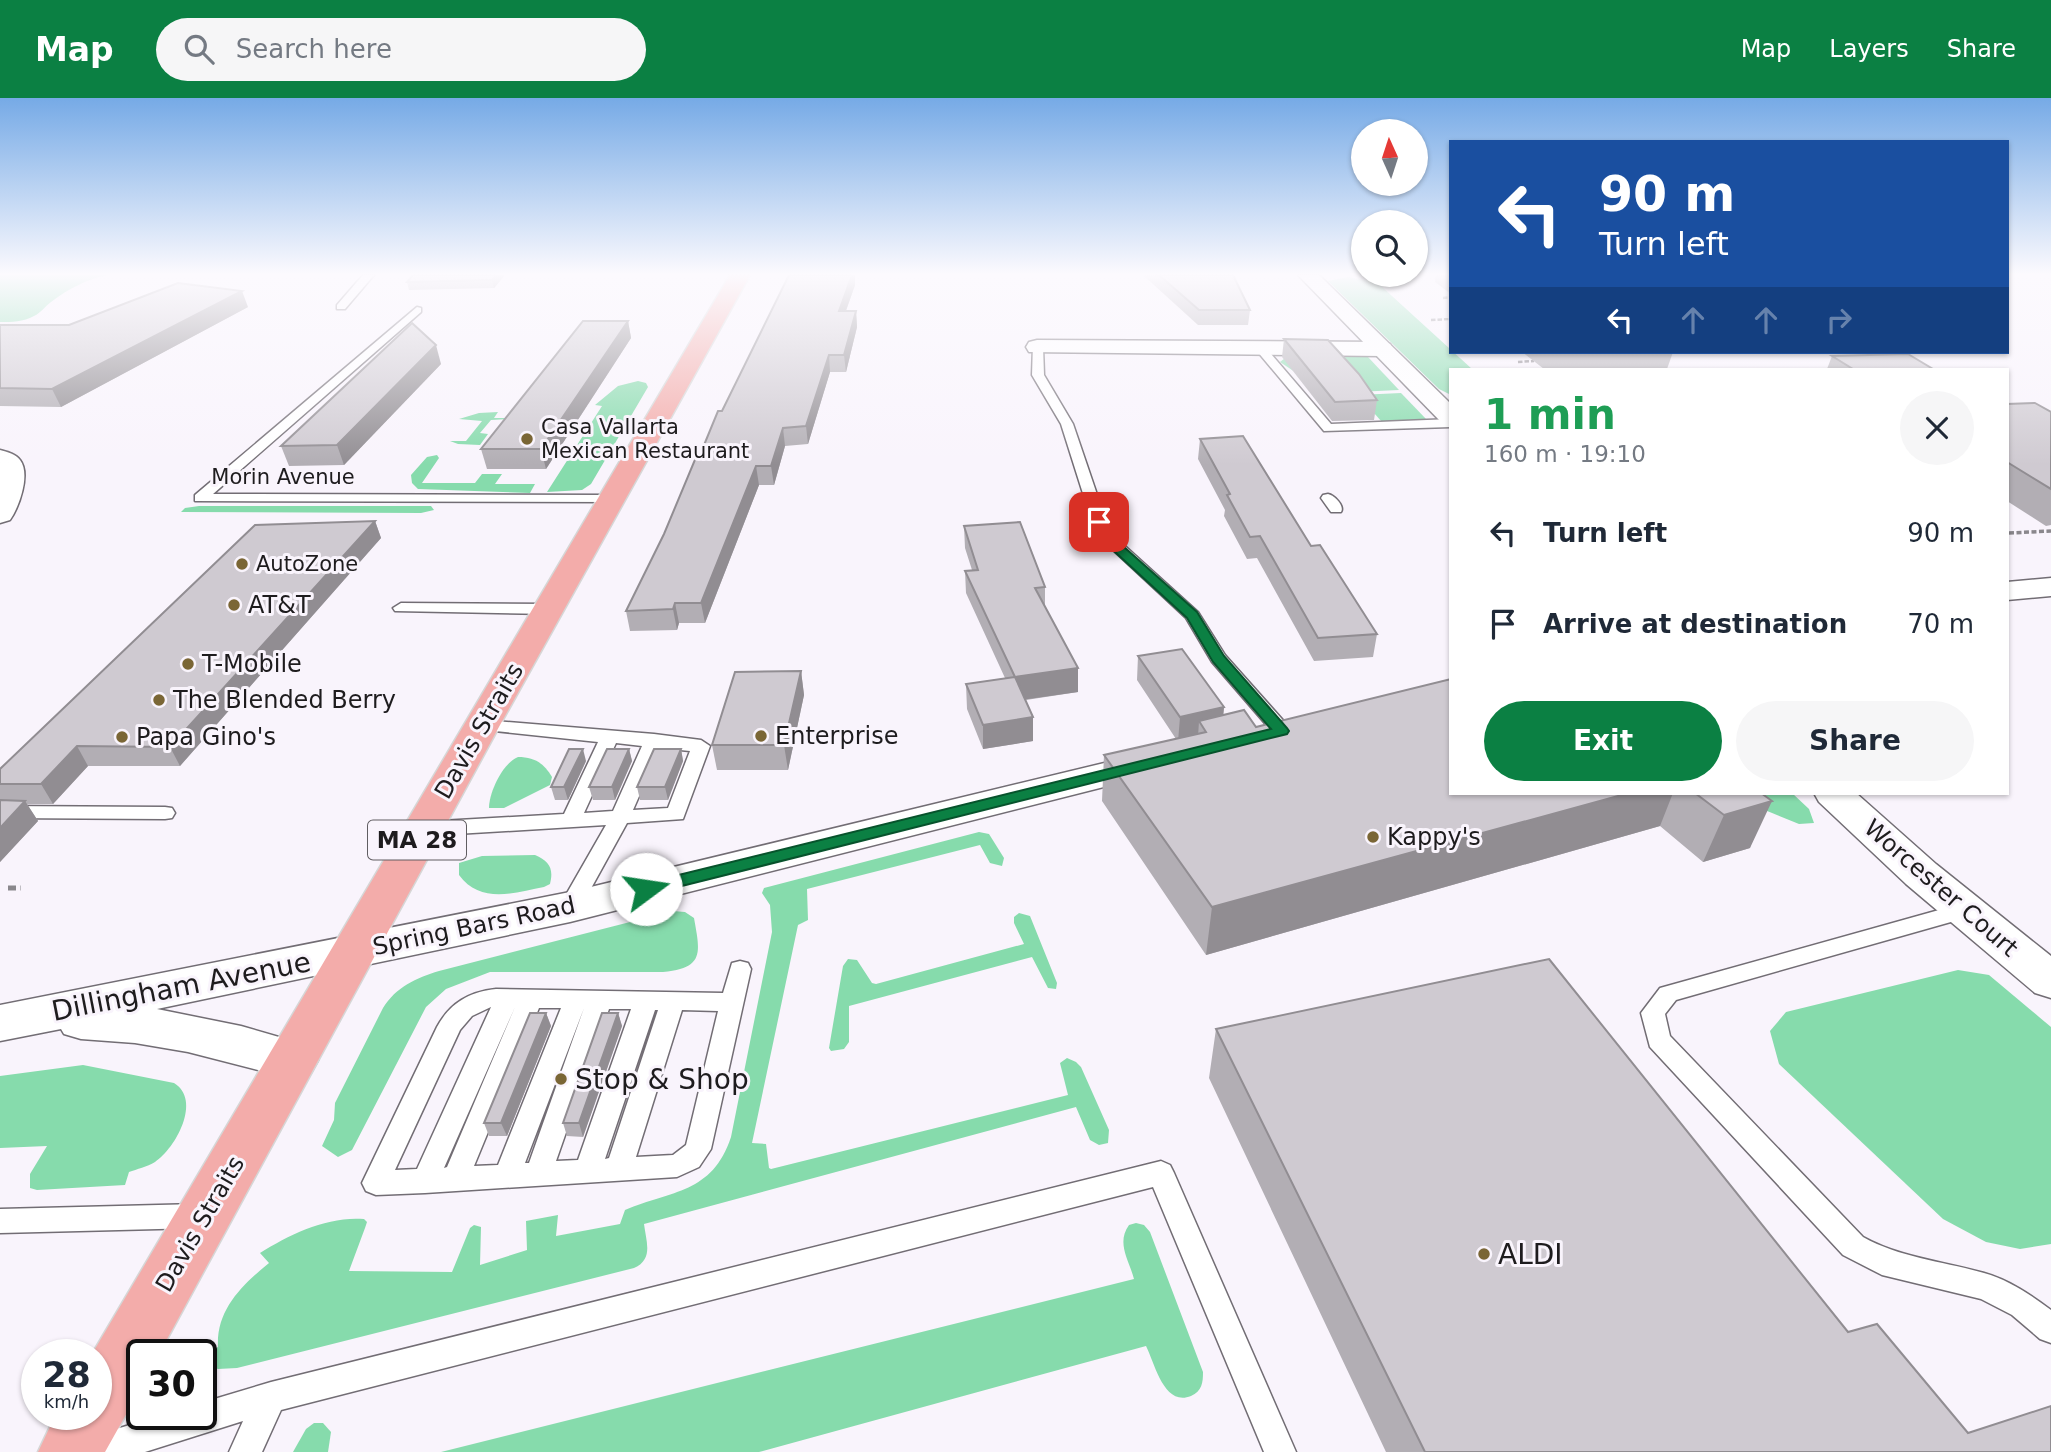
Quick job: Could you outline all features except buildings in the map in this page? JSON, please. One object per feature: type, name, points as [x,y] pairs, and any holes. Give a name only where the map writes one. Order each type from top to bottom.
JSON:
[{"type":"main road","name":"Davis Straits","points":[[112,1379],[704,338]]},
{"type":"main road","points":[[70,1452],[83,1430]]},
{"type":"street","points":[[1371,338],[1449,418]]},
{"type":"street","points":[[1037,347],[1382,349]]},
{"type":"street","points":[[0,458],[9,463],[10,468],[7,498],[0,514]]},
{"type":"street","points":[[2009,591],[2051,587]]},
{"type":"street","points":[[1243,741],[1321,721]]},
{"type":"street","name":"Spring Bars Road","points":[[353,951],[570,906],[1191,754]]},
{"type":"street","name":"Worcester Court","points":[[1835,795],[1964,911],[2051,981]]},
{"type":"street","name":"Dillingham Avenue","points":[[4,1022],[353,951]]},
{"type":"street","name":"Dillingham Avenue","points":[[4,1022],[84,1021],[136,1024],[225,1040],[293,1060]]},
{"type":"lane","name":"Morin Avenue","points":[[384,338],[200,498],[611,499]]},
{"type":"lane","points":[[1037,347],[1038,375],[1067,424],[1099,522],[1120,549],[1192,615],[1218,659],[1282,731]]},
{"type":"lane","points":[[1261,349],[1328,428],[1449,420]]},
{"type":"lane","points":[[401,608],[549,609]]},
{"type":"lane","points":[[423,829],[676,814],[701,746],[482,725]]},
{"type":"lane","points":[[570,820],[610,736]]},
{"type":"lane","points":[[570,906],[620,817],[654,740]]},
{"type":"lane","points":[[0,812],[165,813]]},
{"type":"lane","points":[[1964,911],[1668,993],[1653,1013],[1659,1040],[1853,1246],[1882,1262],[1986,1287],[2022,1305],[2051,1329]]},
{"type":"lane","points":[[732,1002],[519,998],[484,999],[472,1003],[454,1018],[376,1183],[677,1166],[690,1159],[698,1149],[740,970]]},
{"type":"lane","points":[[456,1178],[519,998]]},
{"type":"lane","points":[[425,1181],[519,998]]},
{"type":"lane","points":[[507,1176],[576,999]]},
{"type":"lane","points":[[538,1175],[601,999]]},
{"type":"lane","points":[[588,1171],[646,1000]]},
{"type":"lane","points":[[619,1169],[673,1000]]},
{"type":"lane","points":[[94,1452],[271,1397],[1161,1173],[1280,1452]]},
{"type":"lane","points":[[0,1221],[205,1216]]},
{"type":"lane","points":[[245,1452],[271,1397]]},
{"type":"path","points":[[1518,362],[1534,361]]},
{"type":"path","points":[[2009,533],[2051,531]]},
{"type":"path","points":[[8,888],[21,888]]},
{"type":"green space","points":[[1387,338],[1438,338],[1449,348],[1449,354],[1456,354],[1471,368],[1449,368],[1449,394],[1439,389]]},
{"type":"green space","points":[[1344,354],[1368,357],[1399,390],[1356,392],[1295,372],[1280,362],[1289,355]]},
{"type":"green space","points":[[638,381],[646,383],[648,387],[591,484],[582,490],[547,492],[602,406],[595,405],[618,386]]},
{"type":"green space","points":[[1401,393],[1427,420],[1382,422],[1358,395]]},
{"type":"green space","points":[[498,412],[494,418],[529,418],[491,420],[480,433],[488,434],[480,445],[450,441],[466,441],[482,421],[459,419],[479,413]]},
{"type":"green space","points":[[437,455],[439,458],[422,483],[475,483],[482,474],[502,474],[495,484],[535,484],[530,493],[418,489],[412,483],[411,475],[427,457]]},
{"type":"green space","points":[[431,506],[434,510],[421,513],[181,512],[185,508]]},
{"type":"green space","points":[[518,757],[529,758],[546,768],[552,777],[550,785],[504,808],[489,808],[491,794],[498,779],[507,765]]},
{"type":"green space","points":[[1728,795],[1794,795],[1809,809],[1814,823],[1799,824]]},
{"type":"green space","points":[[979,832],[989,834],[1004,858],[1002,866],[990,863],[980,845],[807,889],[808,920],[798,925],[752,1143],[766,1144],[769,1168],[1068,1095],[1060,1063],[1067,1058],[1081,1067],[1109,1130],[1108,1143],[1099,1145],[1090,1140],[1076,1107],[644,1224],[646,1255],[634,1268],[237,1368],[217,1369],[221,1321],[240,1289],[269,1263],[260,1253],[310,1228],[337,1220],[364,1219],[367,1222],[349,1271],[452,1272],[470,1228],[474,1225],[481,1227],[480,1265],[527,1250],[526,1221],[558,1215],[556,1236],[620,1224],[625,1210],[702,1180],[723,1156],[731,1137],[772,932],[770,905],[762,893],[764,888]]},
{"type":"green space","points":[[535,855],[544,860],[551,869],[550,884],[544,887],[509,893],[487,893],[467,884],[459,875],[459,863],[482,856]]},
{"type":"green space","points":[[673,911],[685,912],[694,918],[698,949],[693,962],[686,967],[663,972],[490,972],[446,989],[426,1007],[352,1150],[338,1157],[322,1146],[334,1120],[335,1103],[383,1008],[394,994],[407,984],[439,971]]},
{"type":"green space","points":[[1019,913],[1030,916],[1057,983],[1056,989],[1048,988],[1032,957],[849,1006],[849,1042],[844,1049],[831,1051],[829,1048],[843,966],[848,959],[857,960],[872,983],[876,984],[1024,944],[1014,923],[1014,917]]},
{"type":"green space","points":[[1958,970],[1989,975],[2051,1027],[2051,1244],[2020,1249],[1986,1242],[1943,1219],[1779,1064],[1770,1031],[1786,1012]]},
{"type":"green space","points":[[83,1065],[174,1083],[182,1091],[186,1101],[183,1124],[163,1155],[152,1164],[129,1172],[125,1185],[37,1190],[30,1188],[30,1174],[47,1146],[0,1148],[0,1076]]},
{"type":"green space","points":[[1129,1225],[1144,1225],[1150,1232],[1203,1372],[1198,1392],[1191,1396],[1182,1398],[1167,1390],[1146,1346],[759,1452],[441,1452],[1134,1279],[1125,1252],[1124,1238]]},
{"type":"green space","points":[[314,1423],[323,1423],[331,1432],[328,1452],[293,1452],[306,1429]]},
{"type":"place","name":"Casa Vallarta Mexican Restaurant","points":[[527,439]]},
{"type":"place","name":"AutoZone","points":[[242,564]]},
{"type":"place","name":"AT&T","points":[[234,605]]},
{"type":"place","name":"T-Mobile","points":[[188,664]]},
{"type":"place","name":"The Blended Berry","points":[[159,700]]},
{"type":"place","name":"Enterprise","points":[[761,736]]},
{"type":"place","name":"Papa Gino's","points":[[122,737]]},
{"type":"place","name":"Kappy's","points":[[1373,837]]},
{"type":"place","name":"Stop & Shop","points":[[561,1079]]},
{"type":"place","name":"ALDI","points":[[1484,1254]]},
{"type":"route","points":[[646,889],[1282,731],[1218,659],[1192,615],[1120,549],[1099,522]]}]
